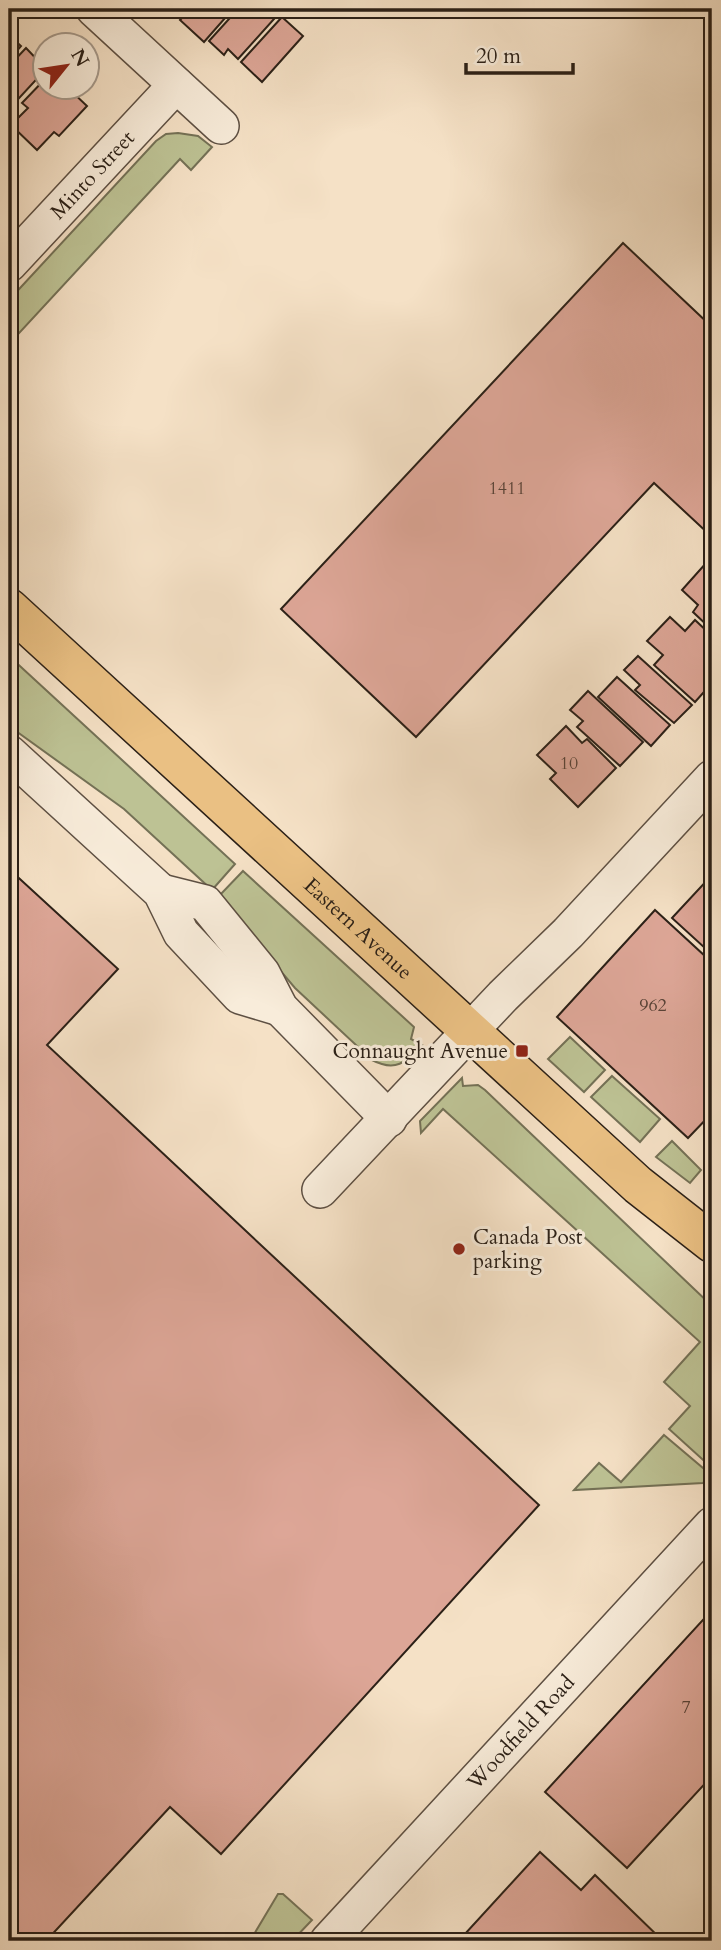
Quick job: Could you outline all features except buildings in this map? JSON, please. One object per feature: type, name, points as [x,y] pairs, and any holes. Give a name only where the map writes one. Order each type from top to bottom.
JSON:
[{"type":"main road","name":"Eastern Avenue","points":[[9,608],[638,1185],[712,1243]]},
{"type":"street","points":[[93,9],[221,126]]},
{"type":"street","name":"Minto Street","points":[[11,256],[176,85]]},
{"type":"street","points":[[9,753],[161,892],[181,933],[240,996],[280,1008],[389,1119]]},
{"type":"street","points":[[320,1190],[470,1031],[568,933],[712,778]]},
{"type":"street","name":"Woodfield Road","points":[[328,1941],[712,1525]]},
{"type":"green space","points":[[166,134],[198,136],[212,147],[191,170],[180,159],[9,344],[9,300],[156,141]]},
{"type":"green space","points":[[9,656],[235,864],[212,890],[124,809],[9,726]]},
{"type":"green space","points":[[243,871],[414,1027],[411,1039],[422,1045],[411,1057],[394,1065],[380,1064],[372,1060],[295,988],[218,897]]},
{"type":"green space","points":[[570,1037],[605,1070],[584,1092],[548,1059]]},
{"type":"green space","points":[[612,1076],[660,1119],[640,1142],[591,1097]]},
{"type":"green space","points":[[462,1078],[463,1086],[478,1085],[485,1090],[712,1306],[712,1468],[669,1429],[690,1406],[664,1382],[700,1342],[443,1109],[421,1133],[420,1121]]},
{"type":"green space","points":[[672,1141],[701,1170],[690,1183],[656,1157]]},
{"type":"green space","points":[[664,1435],[710,1474],[703,1483],[574,1490],[599,1463],[621,1482]]},
{"type":"green space","points":[[278,1894],[283,1894],[312,1920],[292,1941],[250,1941]]},
{"type":"place","name":"Connaught Avenue","points":[[522,1051]]},
{"type":"place","name":"Canada Post parking","points":[[459,1249]]}]
